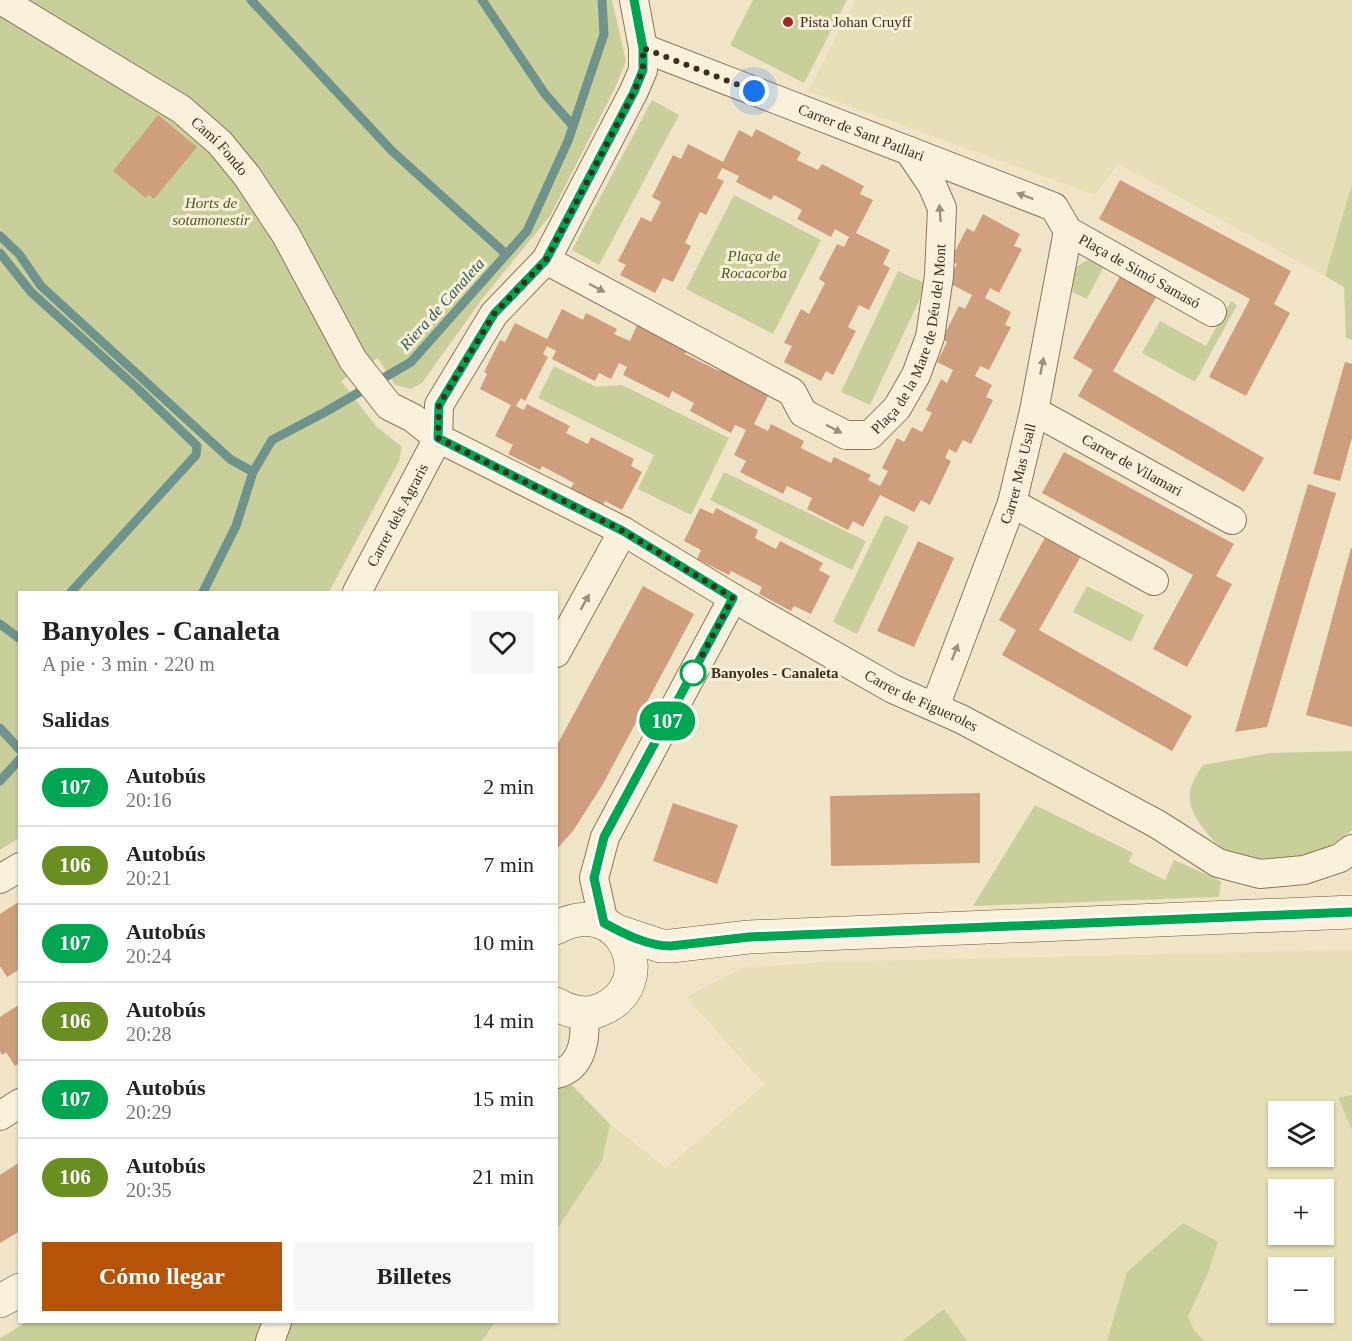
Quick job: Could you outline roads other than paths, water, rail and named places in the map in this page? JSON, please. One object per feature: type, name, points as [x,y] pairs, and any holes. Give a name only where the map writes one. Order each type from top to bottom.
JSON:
[{"type":"street","name":"Camí Fondo","points":[[1,0],[181,110],[220,143],[247,176],[286,236],[352,360],[389,406],[413,418],[438,438]]},
{"type":"street","points":[[438,438],[439,405],[494,314],[546,260],[634,92],[643,70],[643,48],[634,0]]},
{"type":"street","name":"Carrer de Sant Patllari","points":[[643,48],[1054,207],[1068,231]]},
{"type":"street","name":"Plaça de la Mare de Déu del Mont","points":[[546,260],[792,392],[803,412],[846,435],[870,435],[897,408],[916,375],[930,337],[939,276],[942,208],[932,185],[909,151]]},
{"type":"street","name":"Plaça de Simó Samasó","points":[[1068,231],[1212,312]]},
{"type":"street","name":"Carrer Mas Usall","points":[[934,706],[1012,502],[1034,411],[1068,231]]},
{"type":"street","name":"Carrer de Vilamari","points":[[1034,411],[1232,520]]},
{"type":"street","name":"Carrer de Figueroles","points":[[438,438],[623,531],[733,598],[893,689],[934,706],[1157,824],[1218,863],[1260,874],[1304,870],[1340,858],[1352,849]]},
{"type":"street","name":"Carrer dels Agraris","points":[[358,591],[438,438]]},
{"type":"street","points":[[1012,502],[1154,581]]},
{"type":"street","points":[[558,649],[623,531]]},
{"type":"street","points":[[570,1008],[597,1011],[618,999],[626,989],[632,964],[630,952],[624,940],[610,927],[594,878],[604,837],[733,598]]},
{"type":"street","points":[[0,879],[18,868]]},
{"type":"street","points":[[558,927],[575,920],[594,920],[661,946],[749,937],[1352,912]]},
{"type":"street","points":[[630,977],[661,946]]},
{"type":"street","points":[[558,1073],[571,1069],[579,1056],[586,1036],[570,1008]]},
{"type":"street","points":[[0,1116],[18,1104]]},
{"type":"street","points":[[0,1301],[18,1291]]},
{"type":"street","points":[[270,1341],[276,1323]]},
{"type":"waterway","points":[[251,0],[392,151],[506,254]]},
{"type":"waterway","points":[[482,0],[545,94],[573,126]]},
{"type":"waterway","name":"Riera de Canaleta","points":[[204,591],[236,526],[253,472],[272,440],[411,362],[527,231],[568,141],[604,34],[602,0]]},
{"type":"waterway","points":[[0,236],[19,254],[41,286],[230,459],[253,472]]},
{"type":"waterway","points":[[0,253],[31,292],[197,446],[196,455],[72,591]]},
{"type":"waterway","points":[[0,624],[18,638]]},
{"type":"waterway","points":[[0,728],[18,748]]},
{"type":"waterway","name":"Riera de Canaleta","points":[[0,781],[18,761]]},
{"type":"place","name":"Pista Johan Cruyff","points":[[788,22]]},
{"type":"place","name":"Banyoles - Canaleta","points":[[693,673]]},
{"type":"park label","name":"Horts de sotamonestir","points":[[211,212]]},
{"type":"park label","name":"Plaça de Rocacorba","points":[[754,264]]}]
